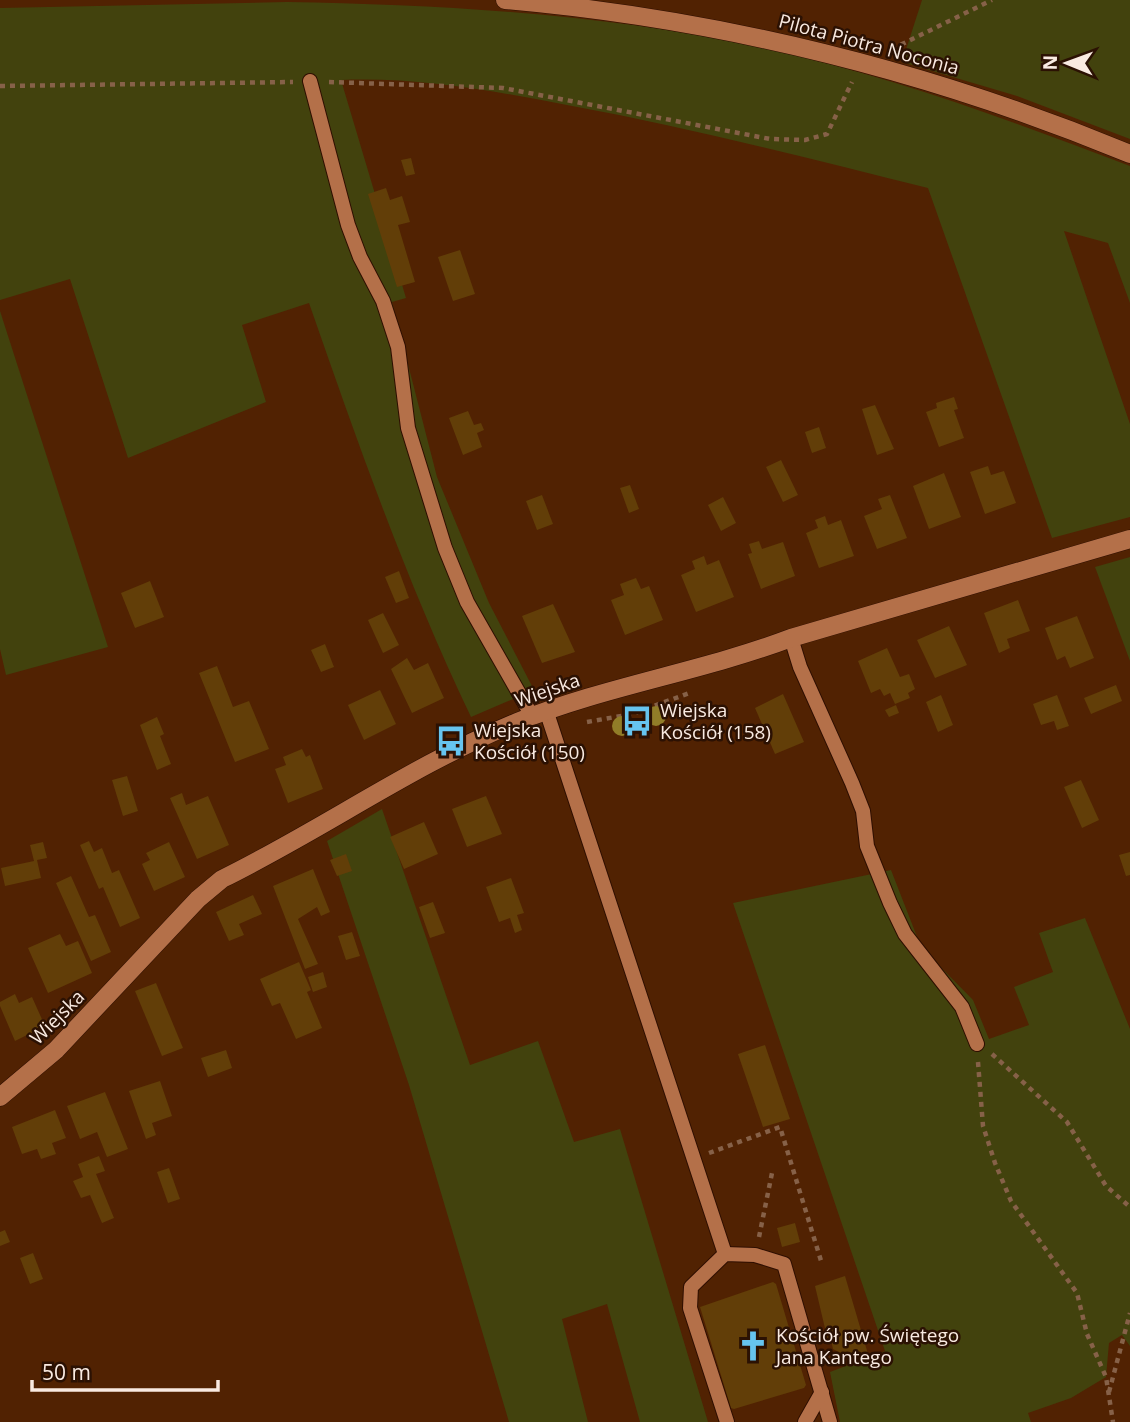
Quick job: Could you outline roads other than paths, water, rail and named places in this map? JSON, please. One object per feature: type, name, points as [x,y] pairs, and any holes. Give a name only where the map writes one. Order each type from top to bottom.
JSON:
[{"type":"street","name":"Pilota Piotra Noconia","points":[[505,0],[575,6],[780,40],[964,91],[1056,123],[1130,154]]},
{"type":"street","name":"Wiejska","points":[[0,1097],[56,1050],[198,899],[222,879],[466,744],[539,713],[696,666],[748,654],[791,638],[1130,539]]},
{"type":"lane","points":[[310,81],[348,225],[360,257],[383,301],[398,347],[408,428],[445,548],[467,602],[539,713],[725,1254]]},
{"type":"lane","points":[[791,638],[800,667],[863,811],[867,846],[890,903],[905,934],[962,1007],[977,1044]]},
{"type":"lane","points":[[727,1422],[690,1308],[691,1287],[725,1254],[755,1255],[784,1264],[830,1422]]},
{"type":"lane","points":[[805,1422],[822,1392]]},
{"type":"place","name":"Wiejska Kościół (158)","points":[[637,721]]},
{"type":"place","name":"Wiejska Kościół (150)","points":[[451,741]]},
{"type":"place","name":"Kościół pw. Świętego Jana Kantego","points":[[753,1346]]}]
